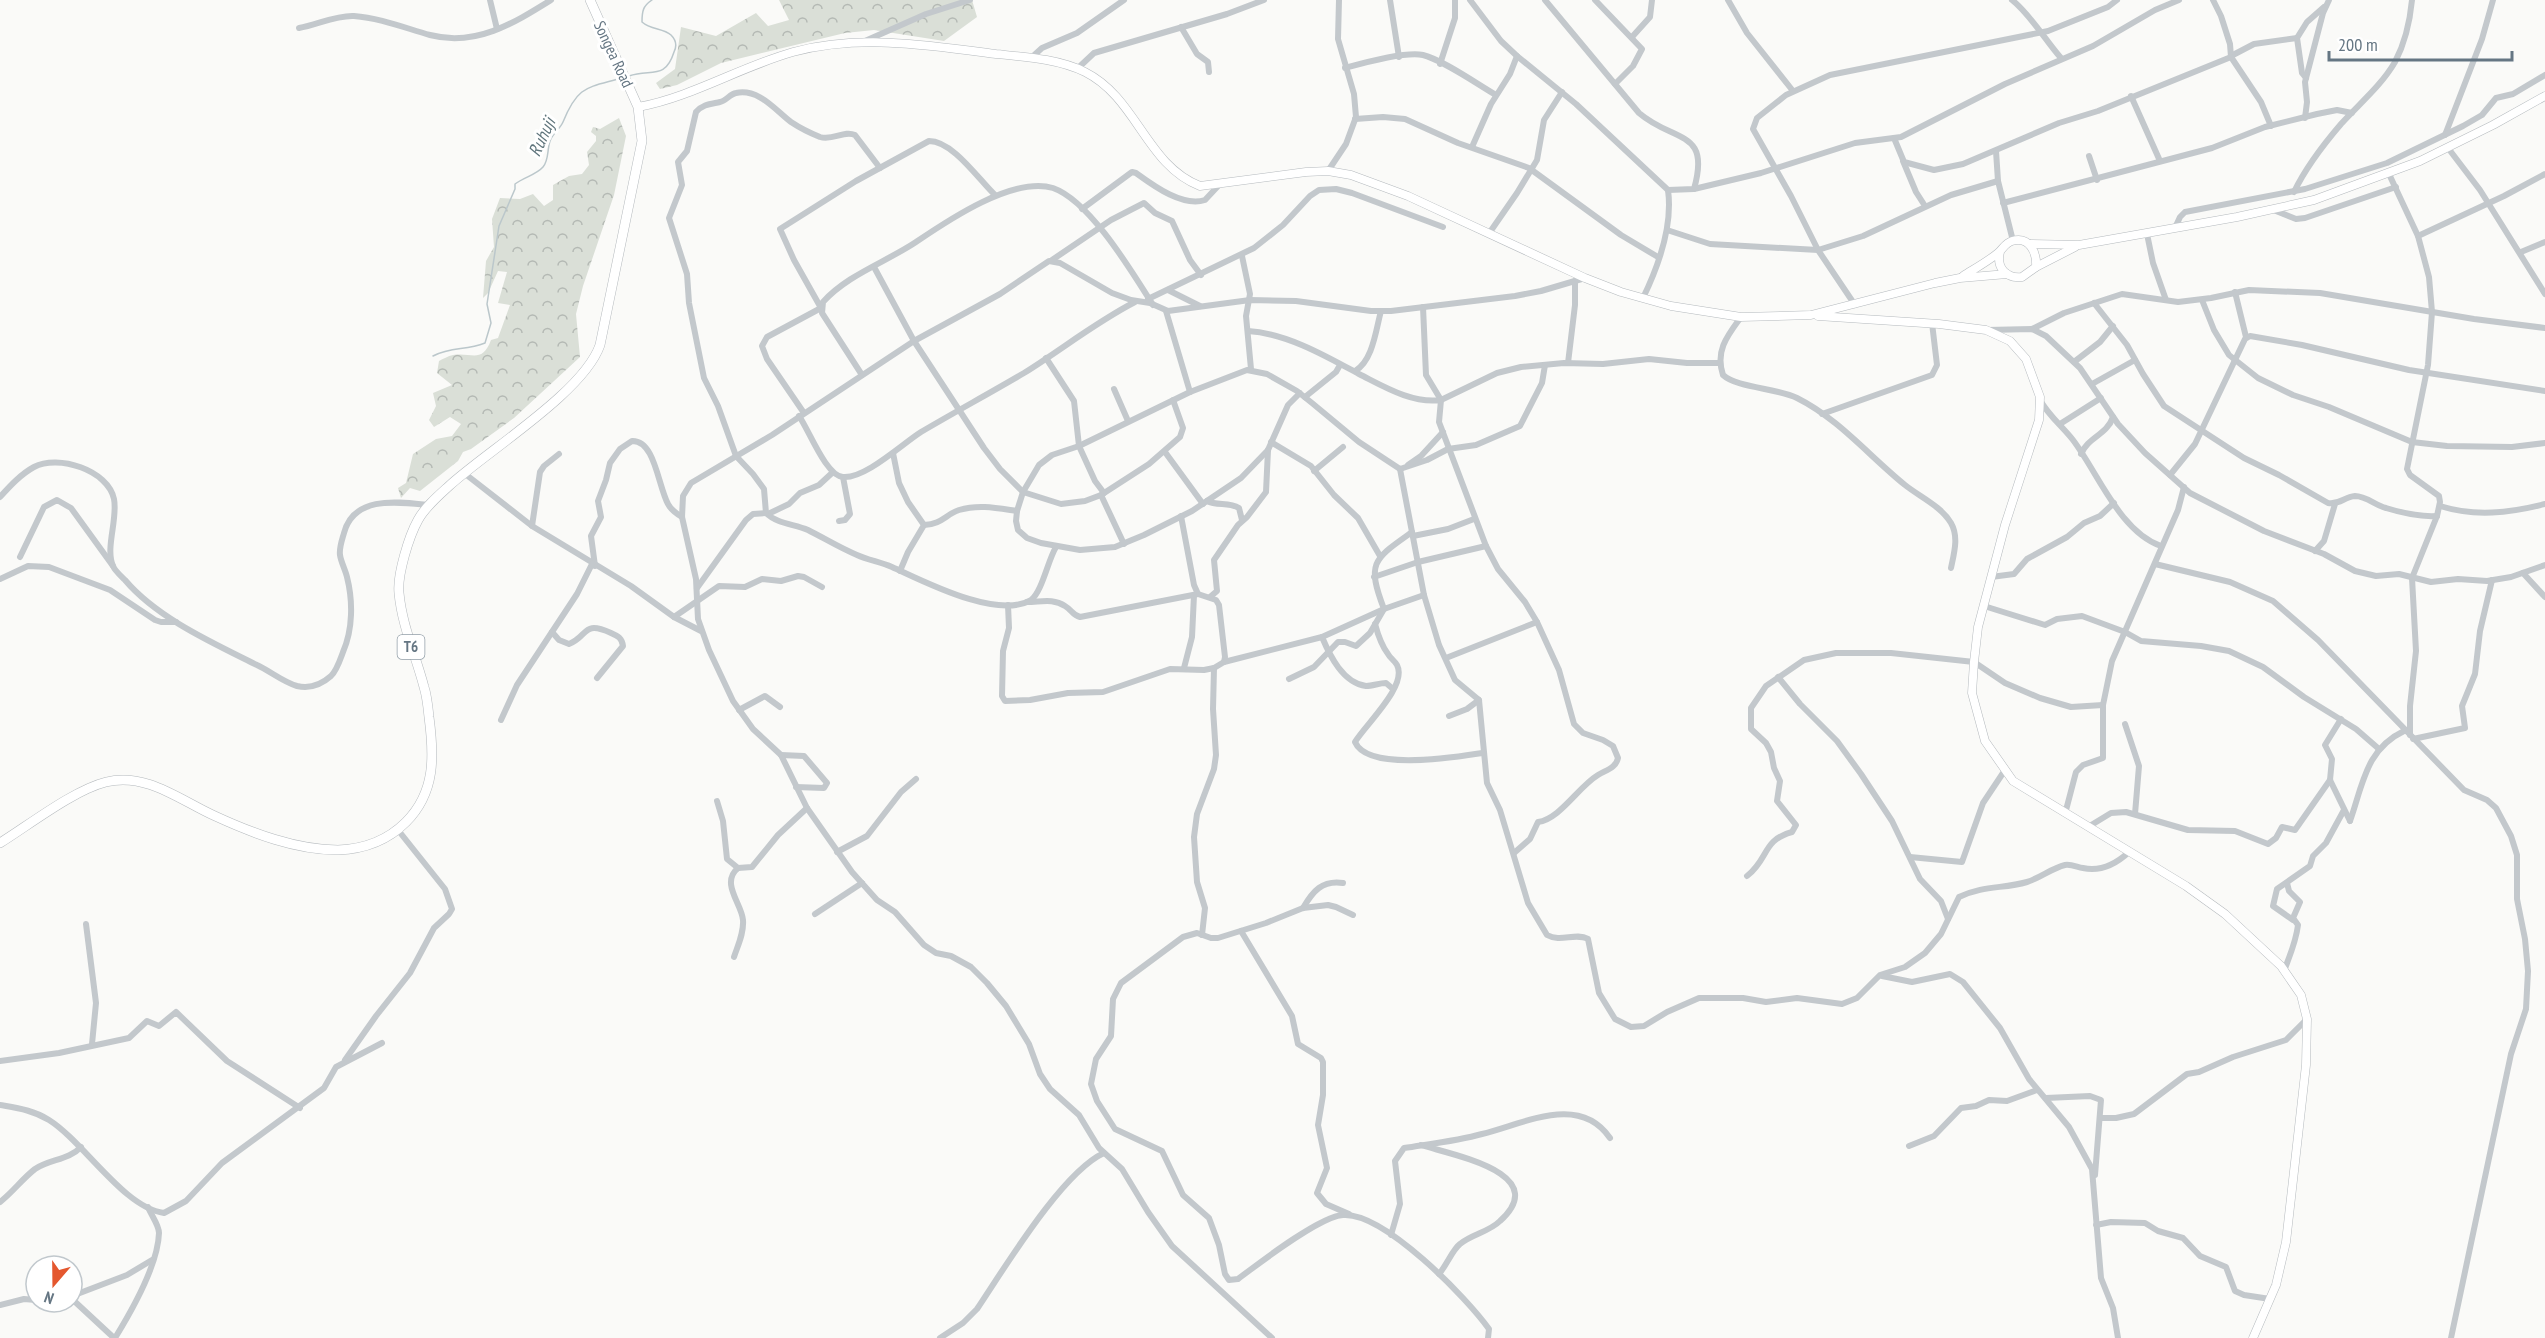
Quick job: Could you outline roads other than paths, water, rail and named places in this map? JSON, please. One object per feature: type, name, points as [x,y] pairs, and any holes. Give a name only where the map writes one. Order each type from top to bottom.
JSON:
[{"type":"highway","name":"Songea Road","points":[[590,0],[638,107]]},
{"type":"highway","name":"T6","points":[[0,843],[92,787],[106,782],[124,780],[161,788],[242,828],[276,839],[331,850],[352,849],[385,839],[398,830],[418,808],[426,794],[434,760],[425,689],[404,621],[398,590],[413,530],[418,518],[429,505],[464,472],[519,431],[567,390],[591,366],[598,353],[642,141],[638,107]]},
{"type":"main road","points":[[638,107],[675,97],[734,72],[816,46],[865,42],[906,43],[1031,58],[1077,69],[1108,87],[1124,103],[1160,158],[1186,181],[1200,186],[1328,171],[1351,175],[1381,184],[1490,232],[1585,278],[1671,306],[1741,318],[1811,315],[1932,323],[1986,330],[2002,336],[2019,349],[2031,370],[2040,400],[2039,420],[2005,525],[1978,627],[1972,693],[1985,741],[2013,781],[2186,885],[2225,914],[2284,971],[2301,995],[2307,1019],[2306,1065],[2286,1242],[2281,1269],[2253,1338]]},
{"type":"main road","points":[[1960,278],[2013,241],[2029,244],[2079,245],[2314,200],[2389,174],[2448,148],[2545,96]]},
{"type":"main road","points":[[2029,244],[2036,255],[2036,267]]},
{"type":"main road","points":[[2000,252],[1999,264],[2007,274],[2014,278],[2022,277],[2036,267],[2079,245]]},
{"type":"main road","points":[[1811,315],[1960,278],[2007,274]]},
{"type":"street","points":[[490,0],[497,30]]},
{"type":"street","points":[[299,28],[351,16],[380,20],[449,38],[474,36],[515,22],[551,0]]},
{"type":"street","points":[[865,42],[926,14],[970,0]]},
{"type":"street","points":[[1031,58],[1042,48],[1077,33],[1124,0]]},
{"type":"street","points":[[1077,69],[1094,54],[1231,13],[1264,0]]},
{"type":"street","points":[[1328,171],[1346,144],[1355,119],[1354,94],[1338,39],[1339,0]]},
{"type":"street","points":[[1390,0],[1398,57]]},
{"type":"street","points":[[1440,64],[1455,18],[1455,0]]},
{"type":"street","points":[[1470,0],[1501,41],[1562,92],[1668,190],[1694,189],[1776,169],[1856,143],[1894,138],[1920,129],[1958,107],[2061,58],[2093,46],[2155,10],[2179,0]]},
{"type":"street","points":[[1545,0],[1643,116],[1686,139],[1694,147],[1700,166],[1694,189]]},
{"type":"street","points":[[1595,0],[1632,37],[1642,51],[1633,66],[1615,84]]},
{"type":"street","points":[[1632,37],[1650,17],[1652,0]]},
{"type":"street","points":[[1728,0],[1747,33],[1793,91]]},
{"type":"street","points":[[2012,0],[2027,14],[2061,58]]},
{"type":"street","points":[[1855,305],[1818,250],[1752,127],[1762,114],[1793,91],[1830,75],[2040,33],[2108,7],[2117,0]]},
{"type":"street","points":[[2212,0],[2224,23],[2231,56],[2261,102],[2271,126]]},
{"type":"street","points":[[2294,192],[2309,165],[2380,83],[2394,63],[2407,31],[2412,0]]},
{"type":"street","points":[[2445,136],[2482,39],[2493,0]]},
{"type":"street","points":[[2305,117],[2307,102],[2304,86],[2327,3]]},
{"type":"street","points":[[2306,78],[2302,73],[2297,38],[2307,22],[2327,3]]},
{"type":"street","points":[[1181,27],[1197,54],[1208,62],[1209,72]]},
{"type":"street","points":[[1903,161],[1940,170],[1996,151],[2059,123],[2098,111],[2231,56],[2254,44],[2297,38]]},
{"type":"street","points":[[1345,68],[1380,59],[1420,54],[1473,80],[1496,95]]},
{"type":"street","points":[[1472,147],[1517,56]]},
{"type":"street","points":[[2175,228],[2186,212],[2294,192],[2387,163],[2445,136],[2482,115],[2496,98],[2513,94],[2545,75]]},
{"type":"street","points":[[1490,232],[1532,169],[1540,153],[1544,120],[1562,92]]},
{"type":"street","points":[[880,168],[855,135],[848,133],[829,139],[818,136],[791,122],[771,104],[751,95],[735,93],[720,102],[711,102],[696,112],[687,151],[678,162],[678,170],[683,182],[669,218],[687,274],[689,303],[704,378],[718,406],[736,456],[764,489],[767,513],[773,518],[809,531],[855,555],[900,570],[952,594],[1008,605],[1052,601],[1065,606],[1070,613],[1080,617],[1196,594],[1210,597],[1219,605],[1226,652],[1224,662]]},
{"type":"street","points":[[2132,96],[2160,161]]},
{"type":"street","points":[[2003,203],[2212,148],[2271,126],[2305,117],[2337,110],[2352,113]]},
{"type":"street","points":[[1355,119],[1383,117],[1405,119],[1532,169],[1621,235],[1658,257]]},
{"type":"street","points":[[1894,138],[1924,206]]},
{"type":"street","points":[[862,375],[822,313],[780,229],[925,142],[936,141],[963,161],[996,195]]},
{"type":"street","points":[[2448,148],[2488,202],[2545,294]]},
{"type":"street","points":[[1996,151],[1998,181],[2013,241]]},
{"type":"street","points":[[2089,156],[2097,180]]},
{"type":"street","points":[[1082,209],[1132,172],[1158,188],[1190,201],[1205,200],[1219,185]]},
{"type":"street","points":[[2389,174],[2418,236],[2429,277],[2432,312],[2427,372],[2407,461],[2408,472],[2439,496],[2440,506],[2412,578],[2416,651],[2410,706],[2411,738]]},
{"type":"street","points":[[2418,236],[2545,174]]},
{"type":"street","points":[[1667,230],[1710,244],[1818,250],[1863,236],[1959,191],[1998,181]]},
{"type":"street","points":[[1139,301],[1098,322],[1046,358],[960,409],[860,473],[843,477],[832,473],[767,359],[762,346],[767,337],[821,308],[823,302],[832,294],[948,221],[996,195],[1033,187],[1048,187],[1068,196],[1082,209],[1099,227],[1151,302],[1166,311],[1181,311],[1250,300],[1296,302],[1381,311],[1515,297],[1585,278]]},
{"type":"street","points":[[2271,209],[2296,219],[2305,218],[2396,187]]},
{"type":"street","points":[[1052,260],[1112,293],[1151,302],[1168,290],[1242,256],[1276,231],[1310,196],[1322,189],[1352,193],[1443,227]]},
{"type":"street","points":[[1643,298],[1656,270],[1667,230],[1668,190]]},
{"type":"street","points":[[1201,275],[1190,261],[1172,221],[1155,213],[1146,203],[1122,213],[1000,294],[914,341],[691,483],[683,496],[682,517],[697,589],[696,602],[701,631],[727,691],[753,729],[781,755],[807,808],[837,852],[877,900],[895,912],[924,945],[936,953],[951,956],[971,967],[987,983],[1006,1006],[1029,1044],[1040,1074],[1050,1089],[1079,1115],[1104,1153],[1122,1169],[1172,1246],[1272,1338]]},
{"type":"street","points":[[2146,234],[2166,300]]},
{"type":"street","points":[[2521,252],[2545,242]]},
{"type":"street","points":[[1242,256],[1250,300],[1246,316],[1251,369]]},
{"type":"street","points":[[874,267],[914,341],[1000,469],[1023,492],[1061,504],[1085,501],[1102,494],[1164,452],[1183,434],[1173,400]]},
{"type":"street","points":[[1568,363],[1575,305],[1575,281]]},
{"type":"street","points":[[1168,290],[1201,306]]},
{"type":"street","points":[[1986,330],[2032,329],[2064,313],[2127,294],[2166,300],[2202,300],[2255,290],[2304,292],[2529,328],[2545,328]]},
{"type":"street","points":[[2170,475],[2202,430],[2246,337],[2235,292]]},
{"type":"street","points":[[2202,300],[2214,330],[2235,360],[2258,378],[2293,394],[2412,442],[2447,446],[2512,447],[2545,443]]},
{"type":"street","points":[[2094,303],[2127,345],[2164,406],[2244,458],[2322,500],[2335,504],[2355,496],[2385,508],[2424,517],[2437,516]]},
{"type":"street","points":[[1423,307],[1426,375],[1441,400],[1438,416],[1474,519],[1498,569],[1525,602],[1537,622],[1559,670],[1574,724],[1583,733],[1613,746],[1618,758],[1614,766],[1588,782],[1551,819],[1538,822],[1530,839],[1514,853]]},
{"type":"street","points":[[1166,311],[1190,392]]},
{"type":"street","points":[[1354,371],[1362,367],[1368,355],[1381,311]]},
{"type":"street","points":[[1741,318],[1720,350],[1720,363],[1725,378],[1792,396],[1822,414],[1855,439],[1903,484],[1938,508],[1952,524],[1955,537],[1951,568]]},
{"type":"street","points":[[1822,414],[1935,373],[1937,365],[1932,323]]},
{"type":"street","points":[[2074,362],[2095,348],[2113,326]]},
{"type":"street","points":[[2032,329],[2051,339],[2074,362],[2092,384],[2113,417],[2152,461],[2203,501],[2264,531],[2315,551],[2355,571],[2376,576],[2399,574],[2431,582],[2458,579],[2492,580],[2545,565]]},
{"type":"street","points":[[1248,331],[1292,341],[1378,385],[1428,400],[1441,400],[1505,370],[1568,363],[1602,364],[1649,359],[1720,363]]},
{"type":"street","points":[[2246,337],[2255,336],[2270,341],[2302,345],[2427,372],[2545,391]]},
{"type":"street","points":[[1046,358],[1074,401],[1079,446],[1124,544]]},
{"type":"street","points":[[2092,384],[2135,360]]},
{"type":"street","points":[[1210,597],[1217,591],[1214,560],[1268,488],[1268,450],[1288,405],[1336,372],[1340,365]]},
{"type":"street","points":[[1401,469],[1449,449],[1476,445],[1522,424],[1542,383],[1545,365]]},
{"type":"street","points":[[1268,450],[1241,478],[1205,502],[1124,544],[1088,550],[1056,547],[1022,535],[1017,526],[1017,511],[1023,492],[1039,465],[1052,455],[1079,446],[1190,392],[1251,369],[1271,376],[1302,395],[1359,442],[1401,469],[1418,562],[1432,622],[1455,680],[1479,700],[1482,753],[1487,783],[1500,810],[1528,903],[1537,921],[1547,935],[1553,939],[1583,936],[1587,939],[1599,993],[1607,1008],[1622,1024],[1631,1027],[1644,1026],[1667,1012],[1700,998],[1743,998],[1766,1002],[1807,999],[1842,1004],[1857,998],[1880,975],[1905,967],[1925,953],[1941,934],[1956,900],[1976,890],[2024,882],[2069,865],[2091,870],[2102,868],[2116,863],[2129,852]]},
{"type":"street","points":[[1114,389],[1128,421]]},
{"type":"street","points":[[2060,424],[2101,398]]},
{"type":"street","points":[[2040,400],[2060,424],[2133,529],[2147,540],[2161,546]]},
{"type":"street","points":[[2081,454],[2090,440],[2107,429],[2113,417]]},
{"type":"street","points":[[1401,469],[1418,459],[1443,432]]},
{"type":"street","points":[[501,720],[516,685],[594,565],[590,543],[592,531],[601,517],[599,495],[605,485],[610,463],[615,454],[632,441],[640,441],[649,449],[668,505],[682,517]]},
{"type":"street","points":[[1271,442],[1306,461],[1338,500],[1352,511],[1380,555]]},
{"type":"street","points":[[1314,471],[1343,447]]},
{"type":"street","points":[[1164,452],[1205,502],[1234,505],[1239,508],[1242,520]]},
{"type":"street","points":[[893,453],[899,483],[908,502],[924,525]]},
{"type":"street","points":[[532,526],[540,472],[559,454]]},
{"type":"street","points":[[0,497],[26,473],[43,464],[65,463],[97,476],[113,495],[115,520],[111,553],[113,566]]},
{"type":"street","points":[[464,472],[532,526],[631,586],[674,617],[701,631]]},
{"type":"street","points":[[697,589],[746,520],[753,514],[767,513],[789,504],[800,493],[819,485],[832,473]]},
{"type":"street","points":[[839,521],[845,520],[850,514],[843,477]]},
{"type":"street","points":[[2065,814],[2076,772],[2082,765],[2103,758],[2103,705],[2112,661],[2178,510],[2184,487]]},
{"type":"street","points":[[20,556],[44,507],[57,500],[71,508],[113,566],[152,608],[290,683],[307,687],[318,684],[334,673],[348,638],[351,600],[340,550],[345,527],[352,515],[361,508],[384,503],[429,505]]},
{"type":"street","points":[[1991,577],[2014,574],[2027,559],[2100,516],[2114,503]]},
{"type":"street","points":[[2315,551],[2324,541],[2335,504]]},
{"type":"street","points":[[2440,506],[2480,513],[2508,513],[2545,504]]},
{"type":"street","points":[[924,525],[940,523],[959,510],[989,506],[1017,511]]},
{"type":"street","points":[[1180,516],[1196,594],[1192,638],[1184,669]]},
{"type":"street","points":[[1288,680],[1307,672],[1338,642],[1356,646],[1360,644],[1375,624],[1384,609],[1374,577],[1380,555],[1413,534],[1449,529],[1474,519]]},
{"type":"street","points":[[900,570],[924,525]]},
{"type":"street","points":[[1374,577],[1418,562],[1486,546]]},
{"type":"street","points":[[1023,603],[1038,593],[1049,559],[1056,547]]},
{"type":"street","points":[[2155,564],[2230,582],[2273,601],[2318,640],[2464,790],[2490,802],[2511,836],[2517,855],[2517,899],[2528,970],[2526,1009],[2511,1054],[2451,1338]]},
{"type":"street","points":[[0,579],[27,566],[48,567],[110,590],[155,620],[176,622]]},
{"type":"street","points":[[2523,573],[2545,597]]},
{"type":"street","points":[[674,617],[719,586],[745,587],[762,579],[777,582],[804,577],[822,587]]},
{"type":"street","points":[[2411,738],[2464,729],[2462,706],[2475,674],[2480,631],[2492,580]]},
{"type":"street","points":[[1008,605],[1009,636],[1003,654],[1002,696],[1005,701],[1068,693],[1103,692],[1170,669],[1214,668],[1224,662],[1322,637],[1384,609],[1425,594]]},
{"type":"street","points":[[1984,606],[2038,624],[2047,625],[2057,619],[2082,616],[2141,640],[2229,651],[2263,667],[2304,697],[2341,719],[2379,748]]},
{"type":"street","points":[[1446,658],[1537,622]]},
{"type":"street","points":[[1375,624],[1381,644],[1397,665],[1398,671],[1394,689],[1387,702],[1360,732],[1355,742],[1358,748],[1366,753],[1390,759],[1444,758],[1482,753]]},
{"type":"street","points":[[552,632],[559,640],[569,644],[591,628],[606,631],[622,640],[623,646],[618,654],[597,678]]},
{"type":"street","points":[[1322,637],[1342,672],[1354,681],[1368,686],[1386,683],[1394,689]]},
{"type":"street","points":[[1747,876],[1760,865],[1773,840],[1795,829],[1794,822],[1777,801],[1780,781],[1774,768],[1771,752],[1766,743],[1754,734],[1749,725],[1750,708],[1754,700],[1778,677],[1814,656],[1836,653],[1891,653],[1974,662],[2005,683],[2040,698],[2071,706],[2103,705]]},
{"type":"street","points":[[1202,934],[1205,908],[1197,882],[1194,837],[1199,808],[1214,769],[1216,754],[1213,709],[1214,668]]},
{"type":"street","points":[[1778,677],[1800,704],[1837,741],[1892,821],[1920,879],[1941,901],[1948,919]]},
{"type":"street","points":[[739,710],[765,696],[780,707]]},
{"type":"street","points":[[1449,716],[1467,709],[1479,700]]},
{"type":"street","points":[[2088,828],[2118,811],[2188,830],[2235,831],[2268,844],[2276,838],[2283,827],[2295,830],[2330,780],[2332,759],[2325,743],[2341,719]]},
{"type":"street","points":[[2125,724],[2139,766],[2135,814]]},
{"type":"street","points":[[2330,780],[2350,821],[2369,764],[2379,748],[2404,730]]},
{"type":"street","points":[[781,755],[802,755],[827,783],[824,788],[796,787]]},
{"type":"street","points":[[1910,857],[1962,862],[1983,803],[2005,770]]},
{"type":"street","points":[[837,852],[867,836],[901,792],[916,779]]},
{"type":"street","points":[[717,801],[723,821],[727,859],[738,868]]},
{"type":"street","points":[[734,957],[743,923],[742,914],[734,901],[731,883],[733,873],[738,868],[752,867],[778,835],[807,808]]},
{"type":"street","points":[[2284,971],[2295,948],[2294,941],[2298,925],[2273,906],[2277,889],[2310,866],[2313,856],[2326,843],[2344,810]]},
{"type":"street","points":[[0,1105],[17,1107],[48,1120],[81,1147],[122,1190],[148,1207],[160,1213],[170,1211],[186,1200],[222,1163],[300,1108],[324,1088],[332,1072],[345,1060],[410,973],[428,937],[452,909],[445,889],[398,830]]},
{"type":"street","points":[[1303,908],[1317,888],[1326,883],[1343,882]]},
{"type":"street","points":[[815,914],[862,883]]},
{"type":"street","points":[[2287,883],[2290,893],[2300,900],[2293,920]]},
{"type":"street","points":[[1351,1215],[1334,1217],[1283,1245],[1238,1279],[1229,1280],[1225,1274],[1219,1245],[1209,1218],[1183,1195],[1162,1151],[1115,1129],[1097,1101],[1091,1084],[1093,1067],[1100,1050],[1111,1036],[1113,999],[1117,989],[1128,977],[1183,937],[1190,934],[1202,934],[1211,938],[1241,932],[1303,908],[1328,905],[1353,915]]},
{"type":"street","points":[[86,924],[96,1003],[92,1044]]},
{"type":"street","points":[[1241,932],[1292,1016],[1298,1044],[1322,1058],[1323,1095],[1318,1125],[1327,1168],[1317,1193],[1326,1204],[1391,1235],[1439,1274],[1480,1316],[1489,1329],[1488,1338]]},
{"type":"street","points":[[1880,975],[1912,982],[1950,974],[1964,982],[2000,1028],[2037,1090],[2069,1127],[2087,1157],[2094,1180]]},
{"type":"street","points":[[0,1061],[58,1053],[129,1038],[147,1021],[159,1026],[177,1013],[228,1061],[300,1108]]},
{"type":"street","points":[[2101,1118],[2134,1114],[2187,1074],[2199,1072],[2233,1057],[2286,1040],[2307,1019]]},
{"type":"street","points":[[345,1060],[382,1043]]},
{"type":"street","points":[[1908,1146],[1938,1133],[1961,1108],[1976,1106],[1989,1100],[2007,1101],[2037,1090]]},
{"type":"street","points":[[2046,1098],[2094,1096],[2101,1100],[2094,1180],[2096,1225],[2101,1278],[2113,1308],[2118,1338]]},
{"type":"street","points":[[1391,1235],[1400,1204],[1394,1167],[1396,1156],[1404,1148],[1476,1136],[1559,1114],[1587,1117],[1603,1127],[1610,1138]]},
{"type":"street","points":[[1421,1145],[1492,1168],[1504,1175],[1515,1189],[1513,1204],[1502,1220],[1460,1244],[1439,1274]]},
{"type":"street","points":[[0,1202],[35,1169],[49,1161],[71,1155],[81,1147]]},
{"type":"street","points":[[940,1338],[963,1323],[977,1309],[1062,1190],[1091,1161],[1104,1153]]},
{"type":"street","points":[[84,1309],[114,1338],[134,1308],[152,1260],[159,1232],[148,1207]]},
{"type":"street","points":[[2096,1225],[2111,1222],[2139,1222],[2158,1231],[2176,1234],[2186,1240],[2200,1256],[2226,1268],[2235,1292],[2270,1299]]},
{"type":"street","points":[[84,1292],[128,1275],[152,1260]]},
{"type":"street","points":[[0,1305],[24,1299]]},
{"type":"waterway","name":"Ruhuji","points":[[629,76],[661,70],[666,67],[675,50],[675,41],[671,35],[642,22],[644,9],[652,0]]},
{"type":"waterway","name":"Ruhuji","points":[[433,356],[485,343],[491,323],[487,304],[499,226],[515,184],[543,167],[551,138],[579,94],[592,87],[622,78]]}]
